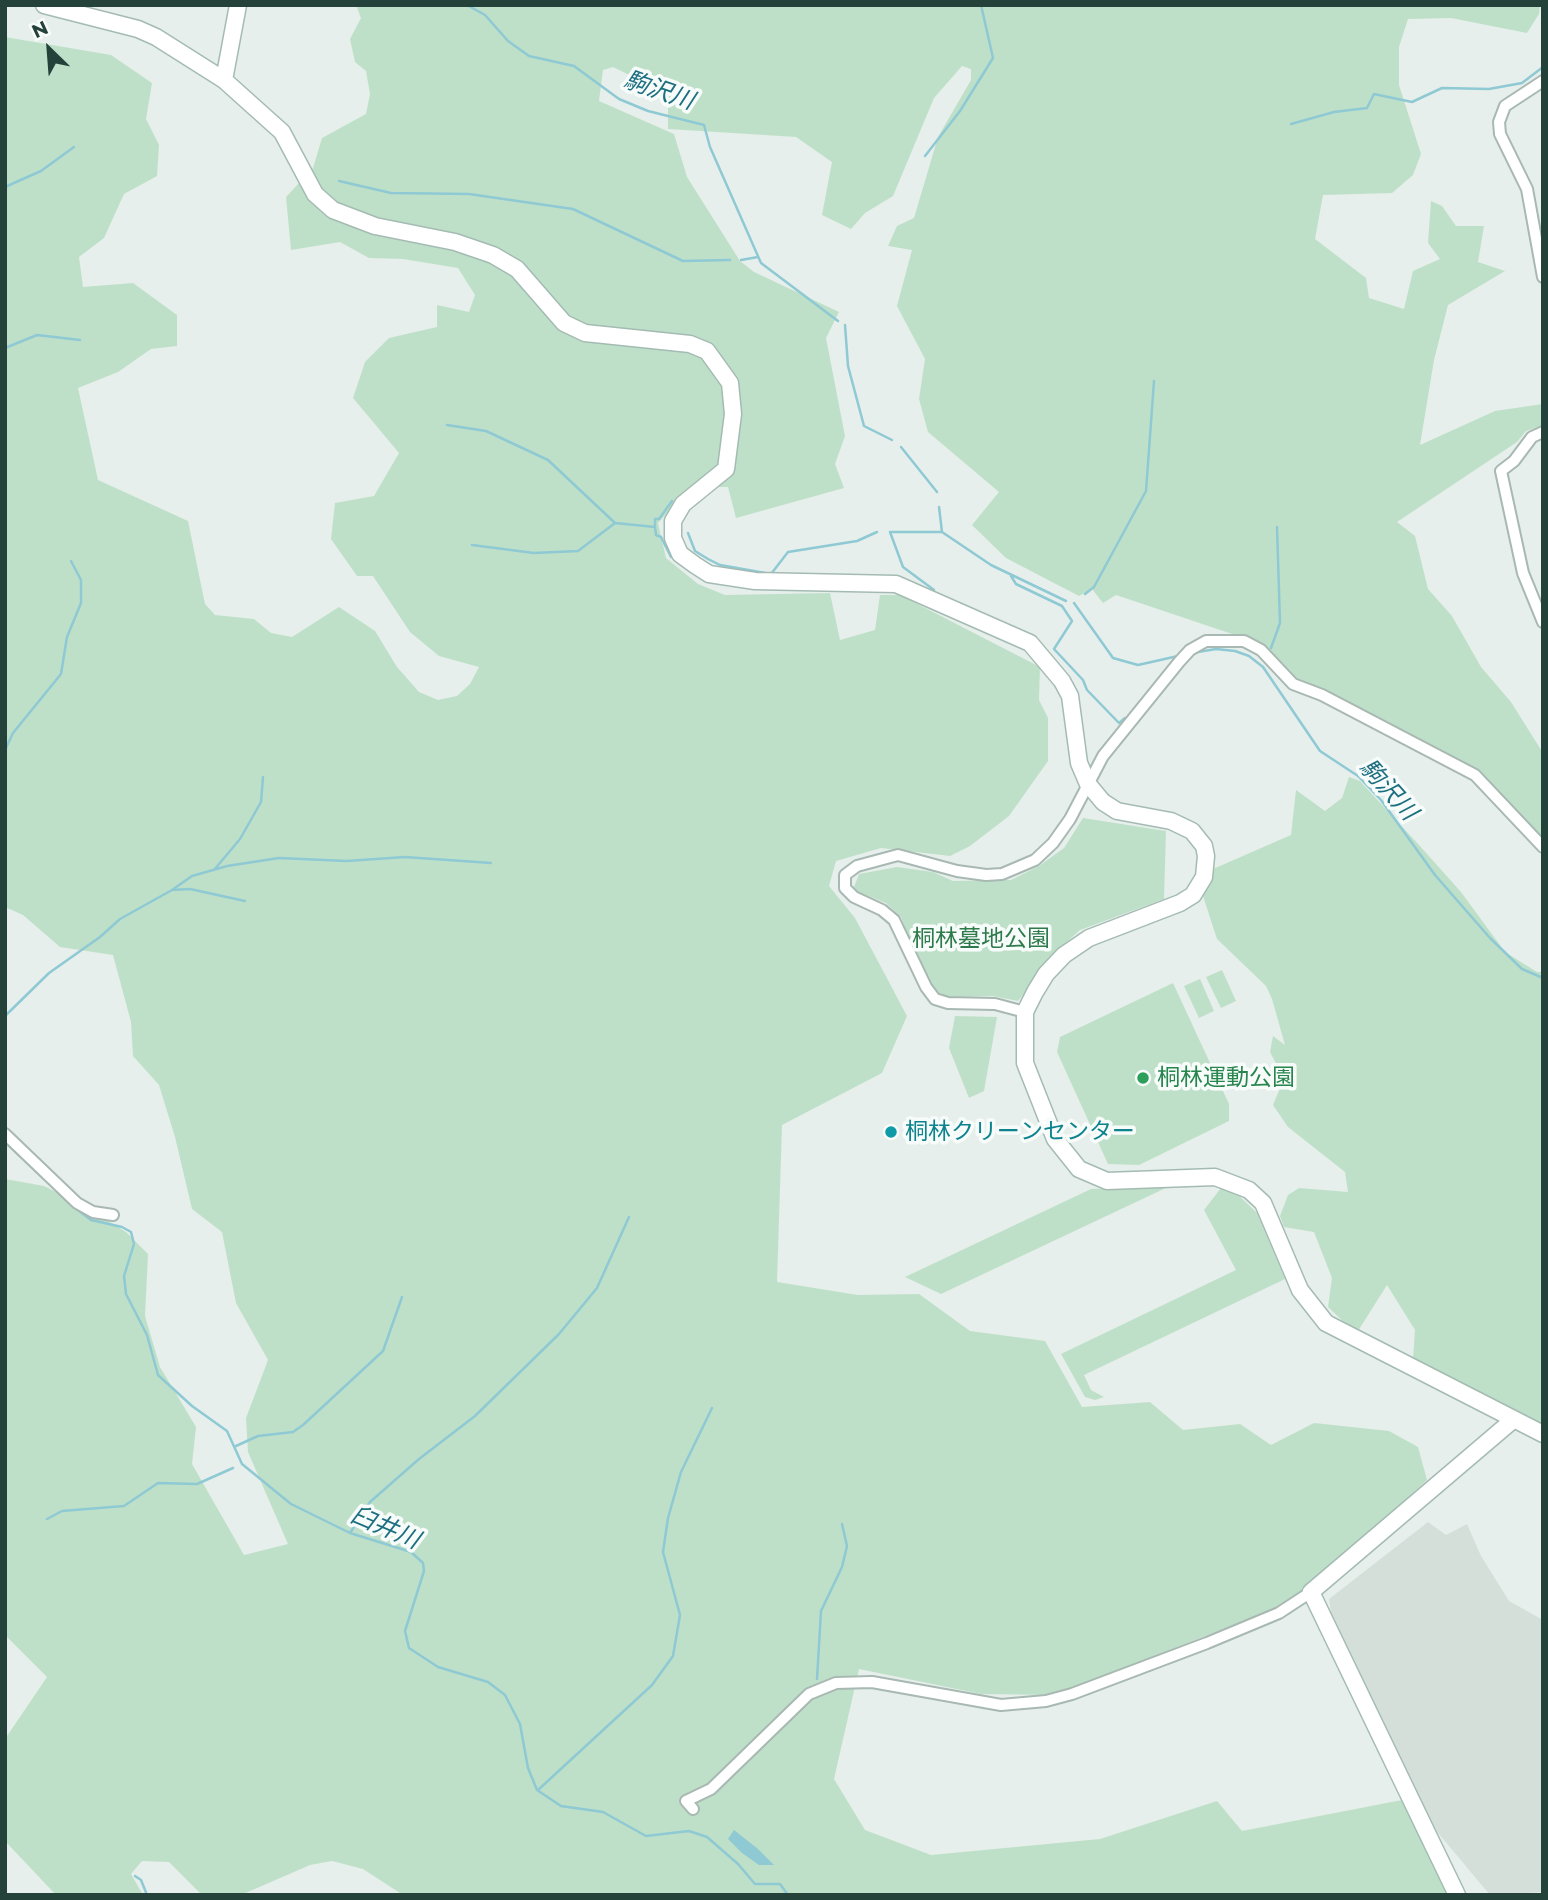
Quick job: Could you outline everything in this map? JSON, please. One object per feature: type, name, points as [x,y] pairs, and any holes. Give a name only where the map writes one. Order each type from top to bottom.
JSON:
[{"type":"street","points":[[44,5],[138,29],[156,37],[224,80],[282,132],[315,194],[333,210],[375,226],[455,242],[493,255],[517,269],[564,323],[585,333],[690,344],[707,351],[730,383],[733,414],[730,451],[726,469],[683,504],[673,521],[673,538],[680,554],[709,574],[755,581],[896,584],[1030,643],[1055,671],[1070,696],[1079,762],[1088,784],[1103,803],[1117,811],[1171,821],[1192,831],[1204,846],[1204,877],[1200,887],[1180,903],[1089,937],[1046,974],[1025,1012],[1023,1042],[1029,1073],[1055,1139],[1079,1169],[1107,1181],[1216,1177],[1237,1183],[1263,1203],[1300,1290],[1326,1323],[1543,1434]]},
{"type":"street","points":[[224,80],[238,5]]},
{"type":"street","points":[[1543,80],[1505,106],[1499,121],[1500,134],[1527,189],[1543,277]]},
{"type":"street","points":[[1543,432],[1532,437],[1514,461],[1501,471],[1523,573],[1543,622]]},
{"type":"street","points":[[1025,1012],[995,1004],[948,1003],[935,999],[894,920],[882,910],[854,897],[845,888],[845,875],[858,866],[898,855],[967,872],[1002,874],[1035,860],[1054,843],[1103,756],[1190,650],[1206,641],[1244,641],[1261,650],[1293,684],[1322,695],[1475,775],[1543,847]]},
{"type":"street","points":[[5,1134],[77,1203],[93,1212],[113,1215]]},
{"type":"street","points":[[693,1809],[686,1801],[710,1789],[809,1694],[836,1683],[872,1682],[1001,1705],[1046,1701],[1072,1694],[1279,1613],[1311,1592],[1513,1420]]},
{"type":"street","points":[[1311,1592],[1457,1895]]},
{"type":"shaded area","points":[[1428,1522],[1446,1535],[1467,1524],[1481,1556],[1509,1601],[1543,1620],[1543,1892],[1490,1895],[1423,1815],[1335,1641],[1329,1599]]},
{"type":"green space","points":[[356,5],[1540,5],[1539,14],[1527,33],[1451,18],[1408,19],[1399,47],[1399,85],[1421,154],[1413,175],[1392,193],[1323,195],[1315,239],[1366,278],[1369,298],[1404,309],[1413,271],[1440,259],[1428,243],[1431,201],[1442,206],[1456,226],[1484,226],[1478,262],[1505,271],[1448,305],[1434,360],[1420,445],[1495,411],[1543,404],[1543,425],[1526,431],[1517,442],[1397,522],[1415,536],[1428,589],[1452,616],[1481,667],[1511,702],[1543,753],[1543,841],[1479,770],[1297,680],[1262,644],[1116,595],[1103,603],[1092,589],[1079,596],[1006,558],[972,525],[999,492],[928,432],[919,399],[925,359],[897,306],[912,250],[888,246],[897,226],[914,218],[938,137],[971,80],[971,69],[962,66],[934,98],[893,196],[865,213],[851,229],[822,215],[832,162],[796,137],[668,129],[668,94],[613,67],[603,70],[599,101],[674,134],[687,177],[740,261],[754,272],[839,312],[826,338],[845,436],[835,464],[844,488],[736,518],[728,487],[691,487],[658,523],[666,558],[698,584],[725,595],[830,593],[840,640],[875,630],[880,595],[900,595],[1040,667],[1039,700],[1048,718],[1048,761],[1009,816],[970,846],[950,856],[881,848],[836,861],[829,886],[855,918],[907,1016],[882,1073],[782,1125],[777,1282],[858,1295],[919,1294],[970,1331],[1045,1341],[1082,1407],[1150,1402],[1183,1430],[1240,1424],[1271,1445],[1314,1423],[1389,1431],[1418,1447],[1427,1480],[1311,1588],[1269,1611],[1054,1695],[981,1694],[859,1669],[834,1779],[865,1830],[931,1855],[1100,1839],[1217,1801],[1242,1831],[1402,1800],[1452,1895],[403,1895],[363,1869],[332,1861],[310,1865],[241,1895],[202,1895],[169,1862],[142,1861],[131,1874],[143,1895],[56,1895],[5,1841],[5,1739],[47,1677],[5,1635],[5,1179],[44,1186],[89,1209],[126,1232],[148,1254],[145,1316],[160,1367],[196,1427],[192,1464],[244,1555],[288,1544],[248,1452],[246,1418],[268,1360],[236,1303],[222,1232],[192,1209],[159,1085],[133,1056],[131,1022],[113,955],[60,947],[23,915],[5,907],[5,37],[111,55],[152,83],[146,119],[159,145],[157,176],[124,194],[104,238],[79,257],[83,287],[133,283],[177,315],[177,346],[151,349],[118,372],[78,388],[98,480],[188,521],[205,604],[215,615],[254,619],[271,633],[292,637],[339,607],[375,631],[397,667],[419,692],[438,700],[457,696],[470,684],[479,667],[439,656],[410,632],[373,576],[357,576],[331,539],[335,503],[374,496],[399,453],[353,398],[365,362],[389,338],[437,327],[437,305],[469,312],[475,295],[458,268],[403,259],[369,258],[340,242],[291,250],[286,197],[313,168],[322,138],[366,114],[370,94],[366,71],[355,62],[350,39],[361,18]]},
{"type":"green space","points":[[1349,777],[1360,781],[1461,892],[1505,952],[1537,972],[1543,972],[1543,1425],[1413,1359],[1415,1330],[1387,1285],[1358,1331],[1347,1325],[1328,1307],[1332,1278],[1314,1232],[1284,1227],[1280,1216],[1288,1195],[1299,1188],[1348,1192],[1345,1172],[1288,1127],[1273,1105],[1284,1079],[1270,1052],[1273,1036],[1285,1045],[1272,999],[1266,986],[1217,939],[1203,896],[1213,869],[1291,835],[1296,790],[1325,811],[1342,798]]},
{"type":"green space","name":"桐林墓地公園","points":[[1083,818],[1166,831],[1164,899],[1080,930],[1059,949],[1018,1001],[993,996],[944,997],[933,989],[915,955],[901,917],[886,903],[858,892],[854,887],[859,874],[897,867],[933,872],[953,881],[1011,880],[1039,866],[1064,848]]},
{"type":"green space","points":[[1222,970],[1236,1001],[1221,1008],[1206,977]]},
{"type":"green space","points":[[1200,979],[1214,1011],[1199,1018],[1184,986]]},
{"type":"green space","name":"桐林運動公園","points":[[1173,983],[1229,1104],[1229,1121],[1139,1165],[1108,1164],[1057,1052],[1060,1037]]},
{"type":"green space","points":[[955,1016],[997,1017],[984,1091],[969,1098],[949,1048]]},
{"type":"green space","points":[[1170,1186],[941,1294],[905,1277],[1091,1189]]},
{"type":"green space","points":[[1230,1187],[1257,1213],[1285,1279],[1084,1375],[1091,1390],[1104,1397],[1095,1400],[1085,1397],[1061,1354],[1236,1270],[1204,1210],[1221,1188]]},
{"type":"water","points":[[734,1830],[774,1865],[759,1865],[742,1853],[728,1839]]},
{"type":"waterway","name":"駒沢川","points":[[467,5],[485,15],[508,41],[529,56],[574,66],[619,99],[648,111],[704,125],[710,147],[761,263],[838,321]]},
{"type":"waterway","points":[[925,156],[960,111],[993,58],[981,5]]},
{"type":"waterway","points":[[1291,124],[1334,112],[1367,108],[1374,94],[1412,102],[1442,88],[1489,89],[1522,83],[1543,67]]},
{"type":"waterway","points":[[5,187],[41,171],[74,147]]},
{"type":"waterway","points":[[339,181],[391,193],[469,194],[573,209],[683,261],[730,260]]},
{"type":"waterway","points":[[741,260],[758,257]]},
{"type":"waterway","name":"駒沢川","points":[[845,325],[848,366],[864,426],[892,440]]},
{"type":"waterway","points":[[5,348],[37,335],[80,340]]},
{"type":"waterway","points":[[1085,594],[1094,587],[1146,491],[1154,381]]},
{"type":"waterway","points":[[447,425],[486,431],[548,460],[615,523],[655,527]]},
{"type":"waterway","name":"駒沢川","points":[[901,447],[937,492]]},
{"type":"waterway","points":[[671,557],[661,537],[656,535],[655,519],[659,519],[672,501]]},
{"type":"waterway","name":"駒沢川","points":[[939,507],[942,532],[991,565],[1066,601]]},
{"type":"waterway","points":[[472,545],[534,553],[578,551],[615,523]]},
{"type":"waterway","points":[[1271,648],[1280,623],[1277,527]]},
{"type":"waterway","points":[[688,533],[695,551],[720,565],[771,574],[788,552],[857,541],[877,532]]},
{"type":"waterway","points":[[934,590],[903,567],[890,532],[942,532]]},
{"type":"waterway","points":[[5,750],[13,733],[61,674],[67,637],[81,603],[81,580],[71,561]]},
{"type":"waterway","points":[[1011,576],[1016,584],[1062,606],[1072,621],[1054,649],[1083,680],[1087,690],[1119,723],[1125,718]]},
{"type":"waterway","name":"駒沢川","points":[[1074,603],[1113,658],[1138,665],[1178,656]]},
{"type":"waterway","name":"駒沢川","points":[[1198,652],[1216,649],[1235,651],[1249,656],[1263,667],[1320,751],[1358,776],[1381,800],[1435,875],[1490,938],[1522,969],[1543,978]]},
{"type":"waterway","points":[[214,870],[240,839],[261,802],[263,777]]},
{"type":"waterway","points":[[172,890],[192,876],[227,866],[279,858],[347,861],[405,857],[491,863]]},
{"type":"waterway","points":[[5,1016],[49,973],[100,937],[120,919],[172,890],[190,889],[245,901]]},
{"type":"waterway","name":"臼井川","points":[[5,1142],[54,1188]]},
{"type":"waterway","name":"臼井川","points":[[74,1207],[91,1220],[122,1227],[131,1232],[134,1244],[124,1276],[126,1294],[147,1335],[158,1375],[192,1406],[227,1431],[242,1464],[291,1504],[350,1533],[411,1552],[423,1563],[424,1571],[405,1631],[409,1648],[438,1667],[488,1682],[505,1695],[520,1724],[528,1768],[537,1790],[561,1806],[603,1812],[646,1836],[689,1831],[707,1837],[738,1864],[755,1884],[780,1884],[788,1895]]},
{"type":"waterway","points":[[350,1533],[370,1502],[419,1459],[475,1416],[559,1334],[597,1288],[629,1217]]},
{"type":"waterway","points":[[236,1446],[258,1436],[293,1432],[303,1425],[383,1351],[402,1297]]},
{"type":"waterway","points":[[538,1790],[652,1685],[673,1656],[680,1615],[663,1552],[668,1518],[681,1472],[712,1408]]},
{"type":"waterway","points":[[47,1519],[62,1511],[124,1506],[158,1483],[197,1484],[233,1468]]},
{"type":"waterway","points":[[817,1679],[821,1611],[842,1567],[847,1546],[842,1524]]},
{"type":"waterway","points":[[135,1876],[141,1880],[147,1895]]},
{"type":"place","name":"桐林運動公園","points":[[1143,1078]]},
{"type":"place","name":"桐林クリーンセンター","points":[[891,1132]]}]
